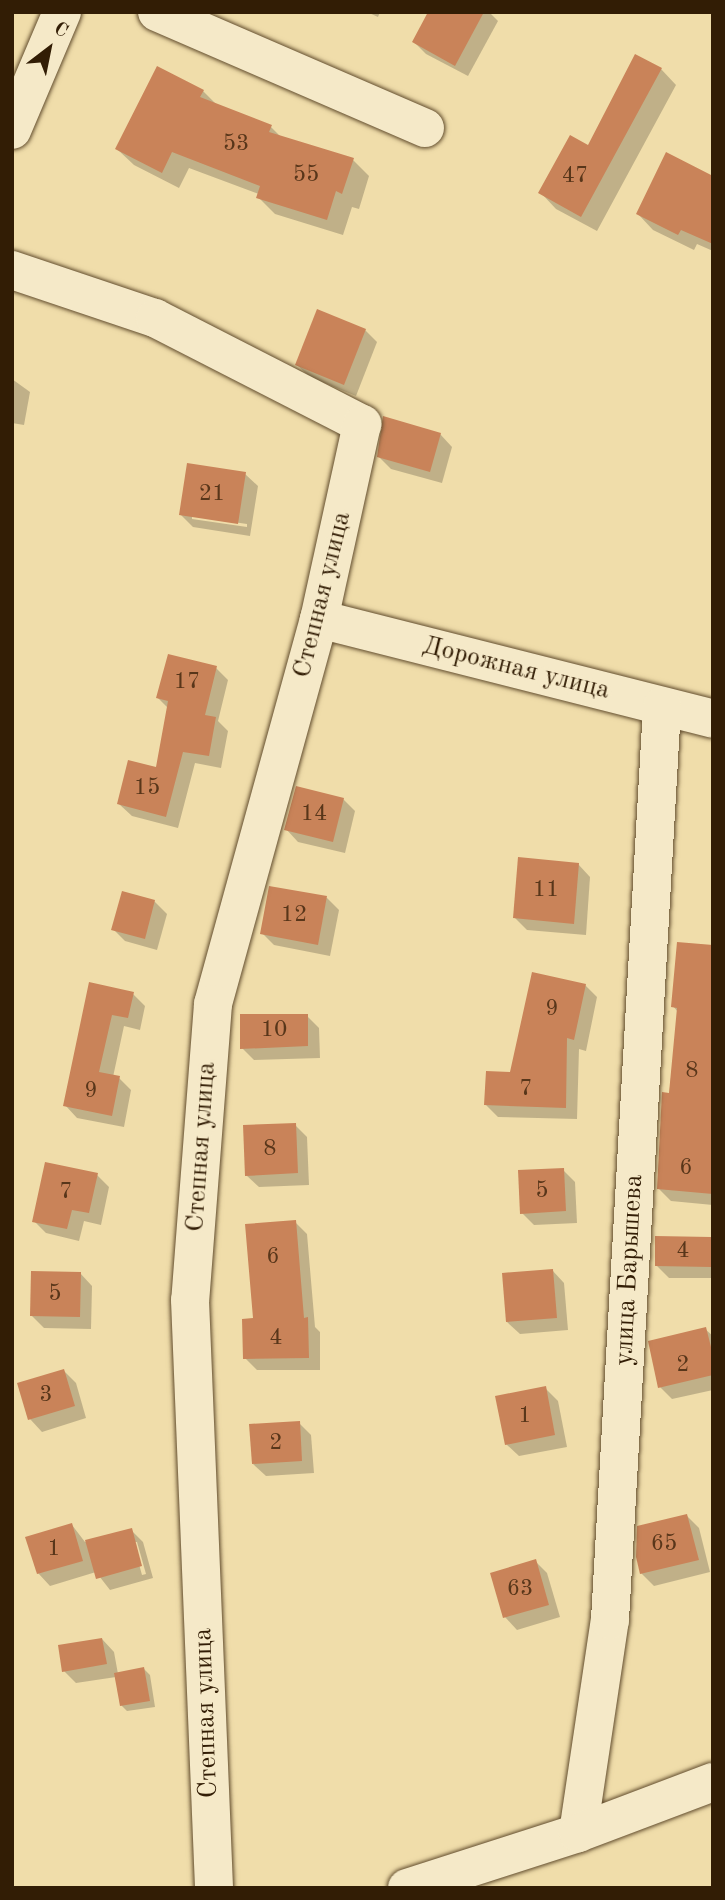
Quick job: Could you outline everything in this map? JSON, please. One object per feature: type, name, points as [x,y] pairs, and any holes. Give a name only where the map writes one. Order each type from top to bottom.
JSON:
[{"type":"street","points":[[12,130],[62,12]]},
{"type":"street","points":[[157,12],[425,128]]},
{"type":"street","name":"Степная улица","points":[[12,270],[155,318],[362,424],[319,619],[213,1004],[190,1300],[214,1888]]},
{"type":"street","name":"Дорожная улица","points":[[319,619],[713,719]]},
{"type":"street","name":"улица Барышева","points":[[578,1833],[610,1620],[662,706]]},
{"type":"street","points":[[407,1888],[578,1833],[713,1782]]},
{"type":"building","points":[[428,12],[484,12],[455,66],[412,42]]},
{"type":"building","points":[[635,54],[662,68],[581,217],[538,193],[570,135],[588,145]]},
{"type":"building","points":[[157,66],[204,90],[200,97],[272,125],[269,132],[354,158],[342,194],[336,191],[327,220],[256,198],[260,186],[172,152],[162,173],[115,149]]},
{"type":"building","points":[[666,152],[713,176],[713,244],[681,230],[678,235],[636,214]]},
{"type":"building","points":[[317,309],[366,329],[344,385],[295,365]]},
{"type":"building","points":[[383,416],[441,433],[430,472],[377,457]]},
{"type":"building","points":[[187,463],[246,472],[238,524],[179,515]]},
{"type":"building","points":[[168,654],[217,666],[205,715],[216,717],[209,756],[183,752],[166,817],[117,804],[128,760],[156,767],[168,701],[156,698]]},
{"type":"building","points":[[296,786],[344,798],[333,842],[284,830]]},
{"type":"building","points":[[518,857],[579,863],[574,924],[513,918]]},
{"type":"building","points":[[269,886],[327,896],[318,945],[260,934]]},
{"type":"building","points":[[122,891],[155,900],[145,939],[111,930]]},
{"type":"building","points":[[677,942],[713,945],[713,1194],[657,1189],[662,1092],[669,1093],[677,1008],[671,1007]]},
{"type":"building","points":[[532,972],[586,984],[574,1040],[567,1038],[566,1108],[484,1105],[486,1071],[510,1072]]},
{"type":"building","points":[[89,982],[134,992],[128,1018],[112,1015],[99,1072],[120,1076],[112,1116],[63,1106]]},
{"type":"building","points":[[240,1014],[308,1014],[308,1046],[240,1049]]},
{"type":"building","points":[[296,1123],[298,1173],[245,1176],[243,1125]]},
{"type":"building","points":[[45,1162],[98,1173],[89,1213],[72,1210],[67,1229],[32,1222]]},
{"type":"building","points":[[564,1168],[566,1211],[520,1214],[518,1170]]},
{"type":"building","points":[[296,1220],[304,1318],[308,1317],[309,1358],[243,1359],[242,1319],[253,1318],[245,1224]]},
{"type":"building","points":[[655,1236],[711,1237],[711,1267],[655,1266]]},
{"type":"building","points":[[553,1269],[557,1318],[506,1322],[502,1273]]},
{"type":"building","points":[[31,1271],[81,1272],[80,1317],[30,1316]]},
{"type":"building","points":[[706,1327],[713,1355],[713,1375],[658,1388],[648,1341]]},
{"type":"building","points":[[64,1369],[75,1406],[28,1420],[17,1383]]},
{"type":"building","points":[[546,1386],[555,1435],[505,1445],[495,1396]]},
{"type":"building","points":[[300,1421],[302,1461],[252,1464],[249,1424]]},
{"type":"building","points":[[687,1514],[699,1560],[640,1574],[636,1557],[637,1526]]},
{"type":"building","points":[[72,1523],[83,1561],[37,1574],[25,1537]]},
{"type":"building","points":[[132,1528],[142,1566],[96,1579],[85,1540]]},
{"type":"building","points":[[536,1559],[549,1605],[503,1618],[490,1573]]},
{"type":"building","points":[[102,1638],[107,1664],[62,1672],[58,1645]]},
{"type":"building","points":[[144,1667],[150,1701],[120,1706],[114,1673]]}]
